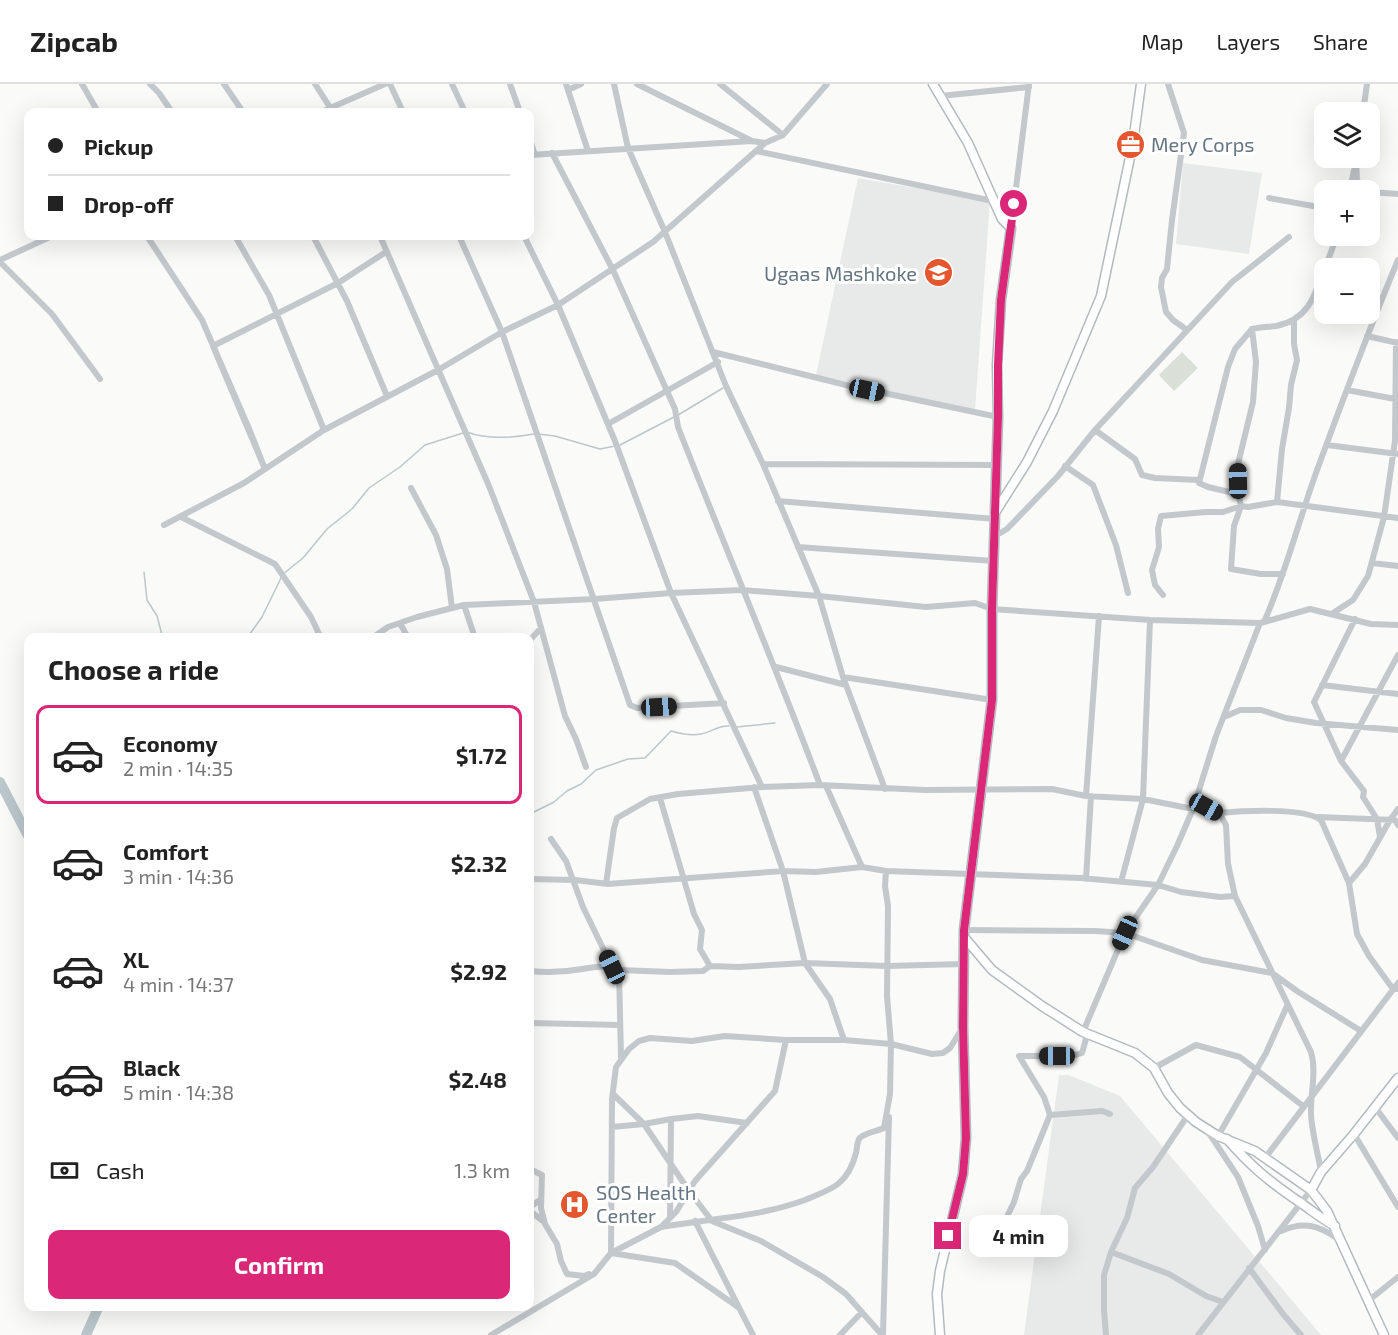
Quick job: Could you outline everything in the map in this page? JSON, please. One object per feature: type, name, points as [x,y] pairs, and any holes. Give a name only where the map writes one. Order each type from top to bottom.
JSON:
[{"type":"street","points":[[82,84],[96,108]]},
{"type":"street","points":[[150,84],[169,108]]},
{"type":"street","points":[[224,84],[240,108]]},
{"type":"street","points":[[315,84],[331,108]]},
{"type":"street","points":[[336,108],[384,84]]},
{"type":"street","points":[[390,84],[401,108]]},
{"type":"street","points":[[452,84],[463,108]]},
{"type":"street","points":[[510,84],[519,108]]},
{"type":"street","points":[[581,84],[567,87],[588,151]]},
{"type":"street","points":[[614,84],[628,148],[665,232],[726,386],[763,464],[819,596],[843,677],[885,789]]},
{"type":"street","points":[[637,84],[752,141]]},
{"type":"street","points":[[720,84],[783,135]]},
{"type":"street","points":[[164,525],[244,483],[324,430],[438,370],[502,332],[558,305],[613,270],[665,232],[765,143],[783,135],[827,84]]},
{"type":"street","points":[[933,84],[968,143],[1002,219],[1011,228]]},
{"type":"street","points":[[995,515],[1027,462],[1053,411],[1101,296],[1133,143],[1141,84]]},
{"type":"street","points":[[1168,84],[1184,133],[1167,269],[1162,278],[1161,287],[1166,312],[1187,330]]},
{"type":"street","points":[[1364,102],[1367,84]]},
{"type":"street","points":[[940,96],[1029,86],[1001,300],[992,609],[992,700],[969,874],[964,933],[963,1027],[966,1138],[963,1174],[940,1271],[937,1294],[940,1335]]},
{"type":"street","points":[[534,155],[752,141],[765,143]]},
{"type":"street","points":[[756,151],[993,201]]},
{"type":"street","points":[[552,153],[613,270],[675,409],[678,427],[742,590],[776,667],[823,786],[862,867]]},
{"type":"street","points":[[1380,193],[1398,194]]},
{"type":"street","points":[[1269,198],[1314,206]]},
{"type":"street","points":[[995,536],[1007,529],[1232,282],[1289,237]]},
{"type":"street","points":[[43,240],[0,261],[52,314],[100,379]]},
{"type":"street","points":[[150,240],[202,320],[265,469]]},
{"type":"street","points":[[237,240],[269,295],[324,430]]},
{"type":"street","points":[[315,240],[338,283],[387,396]]},
{"type":"street","points":[[382,240],[477,455],[534,602],[565,716],[576,739],[585,767]]},
{"type":"street","points":[[461,240],[502,332],[630,705],[637,708],[724,703]]},
{"type":"street","points":[[526,240],[558,305],[608,424],[671,593],[762,787]]},
{"type":"street","points":[[213,346],[338,283],[386,252]]},
{"type":"street","points":[[995,1242],[1050,1115],[1044,1097],[1019,1056],[1072,1056],[1082,1053],[1086,1039],[1083,1032],[1125,933],[1158,885],[1193,809],[1224,717],[1283,574],[1347,390],[1398,260]]},
{"type":"street","points":[[1198,480],[1218,414],[1228,367],[1235,349],[1252,329],[1276,326],[1294,320],[1311,303],[1314,295]]},
{"type":"street","points":[[1277,502],[1291,385],[1297,360],[1294,320]]},
{"type":"street","points":[[1252,329],[1256,362],[1252,402],[1237,468],[1241,506],[1234,526],[1231,569],[1261,574],[1283,574]]},
{"type":"street","points":[[1333,613],[1353,600],[1368,576],[1384,517],[1396,453],[1397,342],[1367,336]]},
{"type":"street","points":[[713,352],[846,385],[998,417]]},
{"type":"street","points":[[608,424],[718,362]]},
{"type":"street","points":[[1347,390],[1395,399]]},
{"type":"street","points":[[1095,430],[1135,459],[1142,475],[1155,478],[1198,480],[1208,487],[1238,494]]},
{"type":"street","points":[[1327,445],[1370,452],[1396,453]]},
{"type":"street","points":[[763,464],[997,465]]},
{"type":"street","points":[[1065,466],[1093,485],[1116,545],[1128,593]]},
{"type":"street","points":[[411,488],[436,535],[447,569],[452,608]]},
{"type":"street","points":[[778,501],[995,515]]},
{"type":"street","points":[[1163,595],[1155,585],[1152,570],[1159,547],[1158,529],[1161,516],[1206,512],[1223,513],[1241,506],[1277,502],[1398,518]]},
{"type":"street","points":[[182,517],[275,564],[311,617],[319,633]]},
{"type":"street","points":[[798,548],[994,561]]},
{"type":"street","points":[[1372,562],[1398,566]]},
{"type":"street","points":[[379,633],[400,623],[464,605],[498,605],[742,590],[927,607],[975,603],[992,609],[1150,620],[1262,622],[1310,609],[1371,624],[1398,625]]},
{"type":"street","points":[[464,605],[473,633]]},
{"type":"street","points":[[1086,879],[1099,616]]},
{"type":"street","points":[[1355,619],[1314,702],[1341,761],[1364,791],[1363,798],[1377,819],[1380,837]]},
{"type":"street","points":[[1121,882],[1143,799],[1150,620]]},
{"type":"street","points":[[400,623],[405,633]]},
{"type":"street","points":[[534,636],[541,628]]},
{"type":"street","points":[[1341,761],[1398,655]]},
{"type":"street","points":[[776,667],[846,685]]},
{"type":"street","points":[[843,677],[992,700]]},
{"type":"street","points":[[1322,685],[1398,694]]},
{"type":"street","points":[[1224,717],[1240,710],[1260,710],[1286,718],[1325,724],[1398,730]]},
{"type":"street","points":[[606,884],[617,818],[650,800],[660,798],[754,787],[1052,789],[1089,796],[1143,799],[1193,809]]},
{"type":"street","points":[[754,787],[783,871],[805,963],[830,999],[844,1040]]},
{"type":"street","points":[[660,798],[694,914],[702,930],[700,948],[710,966]]},
{"type":"street","points":[[1195,801],[1218,813],[1227,825],[1228,864],[1235,896],[1314,1062],[1311,1118],[1321,1172]]},
{"type":"street","points":[[1349,883],[1365,864],[1398,809]]},
{"type":"street","points":[[1218,813],[1246,810],[1288,812],[1317,817],[1395,820],[1398,825]]},
{"type":"street","points":[[1317,817],[1327,832],[1349,883],[1357,934],[1369,956],[1395,989]]},
{"type":"street","points":[[551,839],[566,861],[575,880],[583,907],[612,967]]},
{"type":"street","points":[[534,879],[575,880],[606,884],[783,871],[816,872],[862,867],[886,871],[1086,879],[1158,885],[1220,897],[1235,896]]},
{"type":"street","points":[[882,1335],[891,1044],[887,996],[886,871]]},
{"type":"street","points":[[964,933],[1095,931],[1125,933],[1202,960],[1272,973],[1361,1031]]},
{"type":"street","points":[[964,933],[998,975],[1083,1032],[1135,1053],[1154,1068],[1168,1093],[1188,1115],[1207,1130],[1239,1143],[1311,1190],[1328,1211],[1383,1335]]},
{"type":"street","points":[[534,972],[545,973],[594,966],[612,967],[619,970],[703,971],[710,966],[739,968],[805,963],[887,966],[963,964]]},
{"type":"street","points":[[619,970],[621,1058]]},
{"type":"street","points":[[1264,1158],[1398,983]]},
{"type":"street","points":[[1223,1137],[1287,1006]]},
{"type":"street","points":[[534,1023],[620,1025]]},
{"type":"street","points":[[611,1253],[612,1127],[616,1067],[621,1058],[639,1041],[650,1038],[683,1042],[725,1036],[786,1040],[844,1040],[891,1044],[932,1054],[943,1053],[950,1048],[963,1027]]},
{"type":"street","points":[[661,1227],[676,1212],[695,1181],[775,1091],[786,1040]]},
{"type":"street","points":[[1154,1068],[1196,1045],[1240,1057],[1303,1106]]},
{"type":"street","points":[[1198,1335],[1311,1190],[1321,1172],[1398,1078]]},
{"type":"street","points":[[613,1094],[644,1124],[712,1221],[760,1241],[824,1277],[846,1294],[882,1335]]},
{"type":"street","points":[[534,1310],[587,1279],[601,1268],[611,1253],[661,1227],[762,1214],[836,1185],[853,1165],[862,1136],[884,1128],[890,1094]]},
{"type":"street","points":[[1375,1107],[1398,1138]]},
{"type":"street","points":[[1050,1115],[1102,1112],[1110,1114]]},
{"type":"street","points":[[1106,1335],[1104,1282],[1111,1252],[1127,1218],[1135,1188],[1153,1167],[1188,1115]]},
{"type":"street","points":[[612,1127],[698,1116],[747,1123]]},
{"type":"street","points":[[670,1218],[671,1119]]},
{"type":"street","points":[[1207,1130],[1238,1177],[1265,1250]]},
{"type":"street","points":[[1354,1134],[1398,1207]]},
{"type":"street","points":[[1223,1137],[1251,1166],[1283,1192],[1316,1216],[1335,1226]]},
{"type":"street","points":[[534,1171],[542,1175],[541,1208],[567,1274],[584,1276],[601,1268]]},
{"type":"street","points":[[534,1204],[540,1200]]},
{"type":"street","points":[[534,1214],[546,1224]]},
{"type":"street","points":[[695,1221],[753,1335]]},
{"type":"street","points":[[1278,1233],[1301,1225],[1312,1226],[1325,1229],[1342,1242]]},
{"type":"street","points":[[1111,1252],[1153,1267],[1206,1296],[1223,1302]]},
{"type":"street","points":[[611,1253],[675,1263],[738,1306]]},
{"type":"street","points":[[1249,1268],[1282,1314],[1301,1335]]},
{"type":"street","points":[[1368,1301],[1398,1276]]},
{"type":"street","points":[[492,1335],[533,1311]]},
{"type":"street","points":[[840,1335],[862,1312]]},
{"type":"shaded area","points":[[1183,163],[1262,173],[1249,254],[1176,244]]},
{"type":"shaded area","points":[[858,178],[990,201],[975,410],[816,375]]},
{"type":"shaded area","points":[[1182,352],[1198,368],[1174,391],[1159,375]]},
{"type":"shaded area","points":[[1059,1075],[1069,1075],[1120,1096],[1321,1335],[1024,1335]]},
{"type":"waterway","points":[[678,415],[723,388]]},
{"type":"waterway","points":[[620,445],[674,417]]},
{"type":"waterway","points":[[467,432],[500,438],[534,434]]},
{"type":"waterway","points":[[283,574],[303,558],[327,529],[352,509],[369,488],[400,467],[425,445],[463,433]]},
{"type":"waterway","points":[[538,434],[555,436],[600,449],[615,446]]},
{"type":"waterway","points":[[144,572],[147,600],[157,616],[161,633]]},
{"type":"waterway","points":[[251,633],[262,617],[281,578]]},
{"type":"waterway","points":[[737,727],[775,723]]},
{"type":"waterway","points":[[534,812],[581,784],[596,770],[628,759],[645,758],[671,731],[697,735],[729,726]]},
{"type":"waterway","points":[[0,782],[24,828]]},
{"type":"waterway","points":[[86,1335],[97,1311]]},
{"type":"place","name":"Mery Corps","points":[[1130,144]]},
{"type":"place","name":"Ugaas Mashkoke","points":[[938,273]]},
{"type":"place","name":"SOS Health Center","points":[[575,1204]]},
{"type":"route","points":[[948,1236],[963,1174],[966,1138],[963,1027],[964,930],[969,874],[992,700],[998,365],[1001,300],[1014,204]]}]
